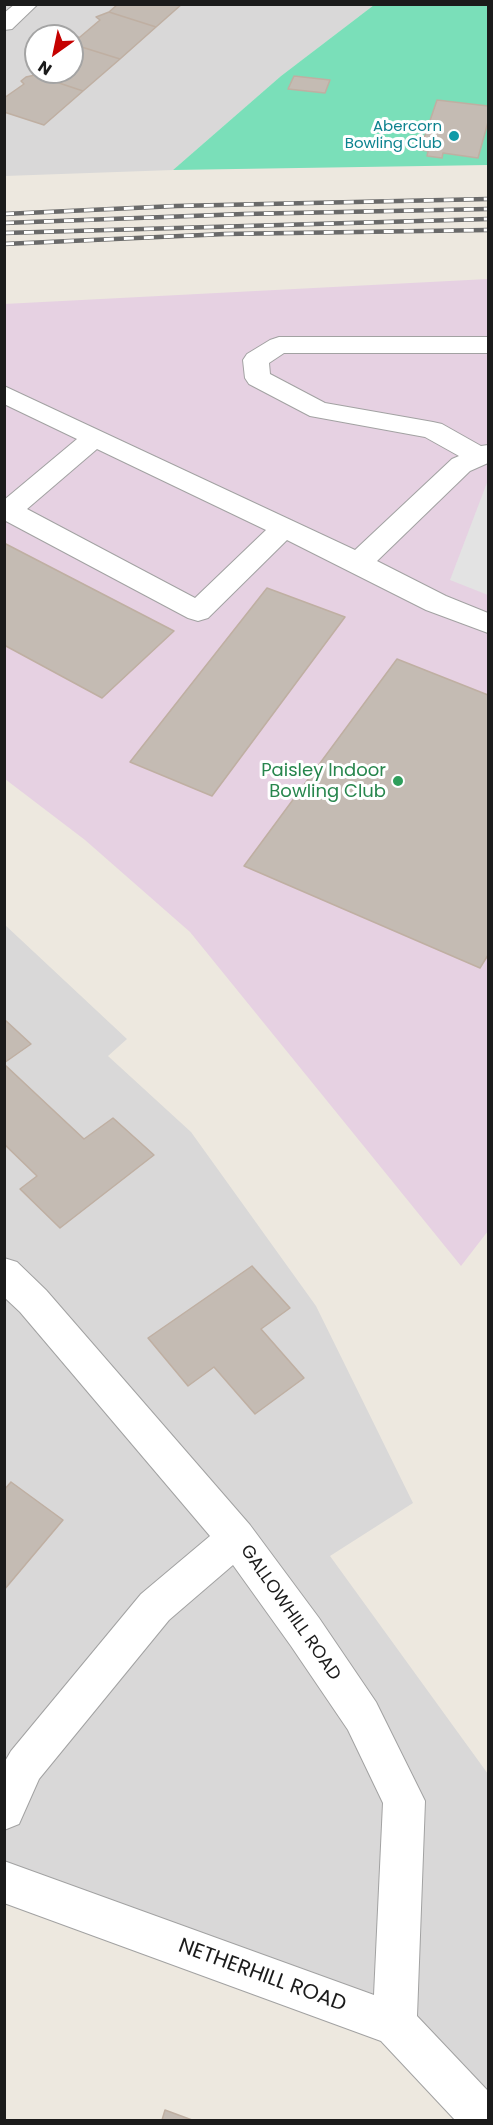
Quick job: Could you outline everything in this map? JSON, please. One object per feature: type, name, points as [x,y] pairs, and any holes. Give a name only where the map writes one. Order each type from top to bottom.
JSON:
[{"type":"street","points":[[4,24],[28,4]]},
{"type":"street","points":[[484,455],[433,430],[319,410],[258,378],[256,360],[279,345],[489,345]]},
{"type":"street","points":[[4,394],[358,563],[436,603],[489,623]]},
{"type":"street","points":[[95,437],[8,511],[198,610],[284,528]]},
{"type":"street","points":[[358,563],[461,465],[484,455]]},
{"type":"street","name":"GALLOWHILL ROAD","points":[[4,1273],[33,1301],[236,1538],[305,1632],[362,1716],[404,1801],[395,2024]]},
{"type":"street","points":[[4,1809],[25,1765],[155,1607],[236,1538]]},
{"type":"street","name":"NETHERHILL ROAD","points":[[4,1882],[395,2024],[485,2121]]},
{"type":"shaded area","points":[[4,5],[374,5],[281,76],[173,170],[5,176]]},
{"type":"shaded area","points":[[488,279],[488,1231],[461,1266],[190,932],[85,840],[5,779],[4,304]]},
{"type":"shaded area","points":[[488,480],[488,595],[450,580]]},
{"type":"shaded area","points":[[4,924],[127,1039],[108,1056],[191,1132],[316,1306],[413,1503],[330,1556],[488,1774],[488,2120],[485,2120],[395,2024],[5,1882]]},
{"type":"green space","points":[[374,5],[488,5],[488,165],[173,170],[281,76]]},
{"type":"building","points":[[118,4],[182,4],[156,27],[109,12]]},
{"type":"building","points":[[109,12],[156,27],[120,59],[84,48],[84,34],[100,20],[96,17]]},
{"type":"building","points":[[84,48],[120,59],[83,91],[62,84],[84,84]]},
{"type":"building","points":[[294,76],[330,80],[325,93],[288,89]]},
{"type":"building","points":[[24,84],[62,84],[83,91],[44,125],[4,112],[4,98]]},
{"type":"building","name":"Abercorn Bowling Club","points":[[437,100],[488,106],[488,122],[478,158],[443,153],[442,158],[427,156],[428,151],[420,150]]},
{"type":"building","points":[[4,543],[174,631],[102,698],[4,645]]},
{"type":"building","points":[[267,588],[345,617],[212,796],[130,762]]},
{"type":"building","name":"Paisley Indoor Bowling Club","points":[[397,659],[488,695],[488,955],[480,968],[244,866]]},
{"type":"building","points":[[4,1019],[31,1044],[4,1063]]},
{"type":"building","points":[[4,1064],[84,1139],[113,1118],[154,1155],[60,1228],[20,1189],[37,1176],[4,1144]]},
{"type":"building","points":[[252,1266],[290,1308],[261,1329],[304,1378],[255,1414],[214,1367],[188,1386],[148,1338]]},
{"type":"building","points":[[11,1482],[63,1520],[4,1590],[4,1490]]},
{"type":"building","points":[[165,2110],[192,2120],[162,2120]]},
{"type":"railway","points":[[4,214],[176,206],[488,199]]},
{"type":"railway","points":[[4,223],[244,214],[488,209]]},
{"type":"railway","points":[[4,233],[488,219]]},
{"type":"railway","points":[[4,244],[225,234],[488,230]]},
{"type":"place","name":"Abercorn Bowling Club","points":[[454,136]]},
{"type":"place","name":"Paisley Indoor Bowling Club","points":[[398,781]]}]
